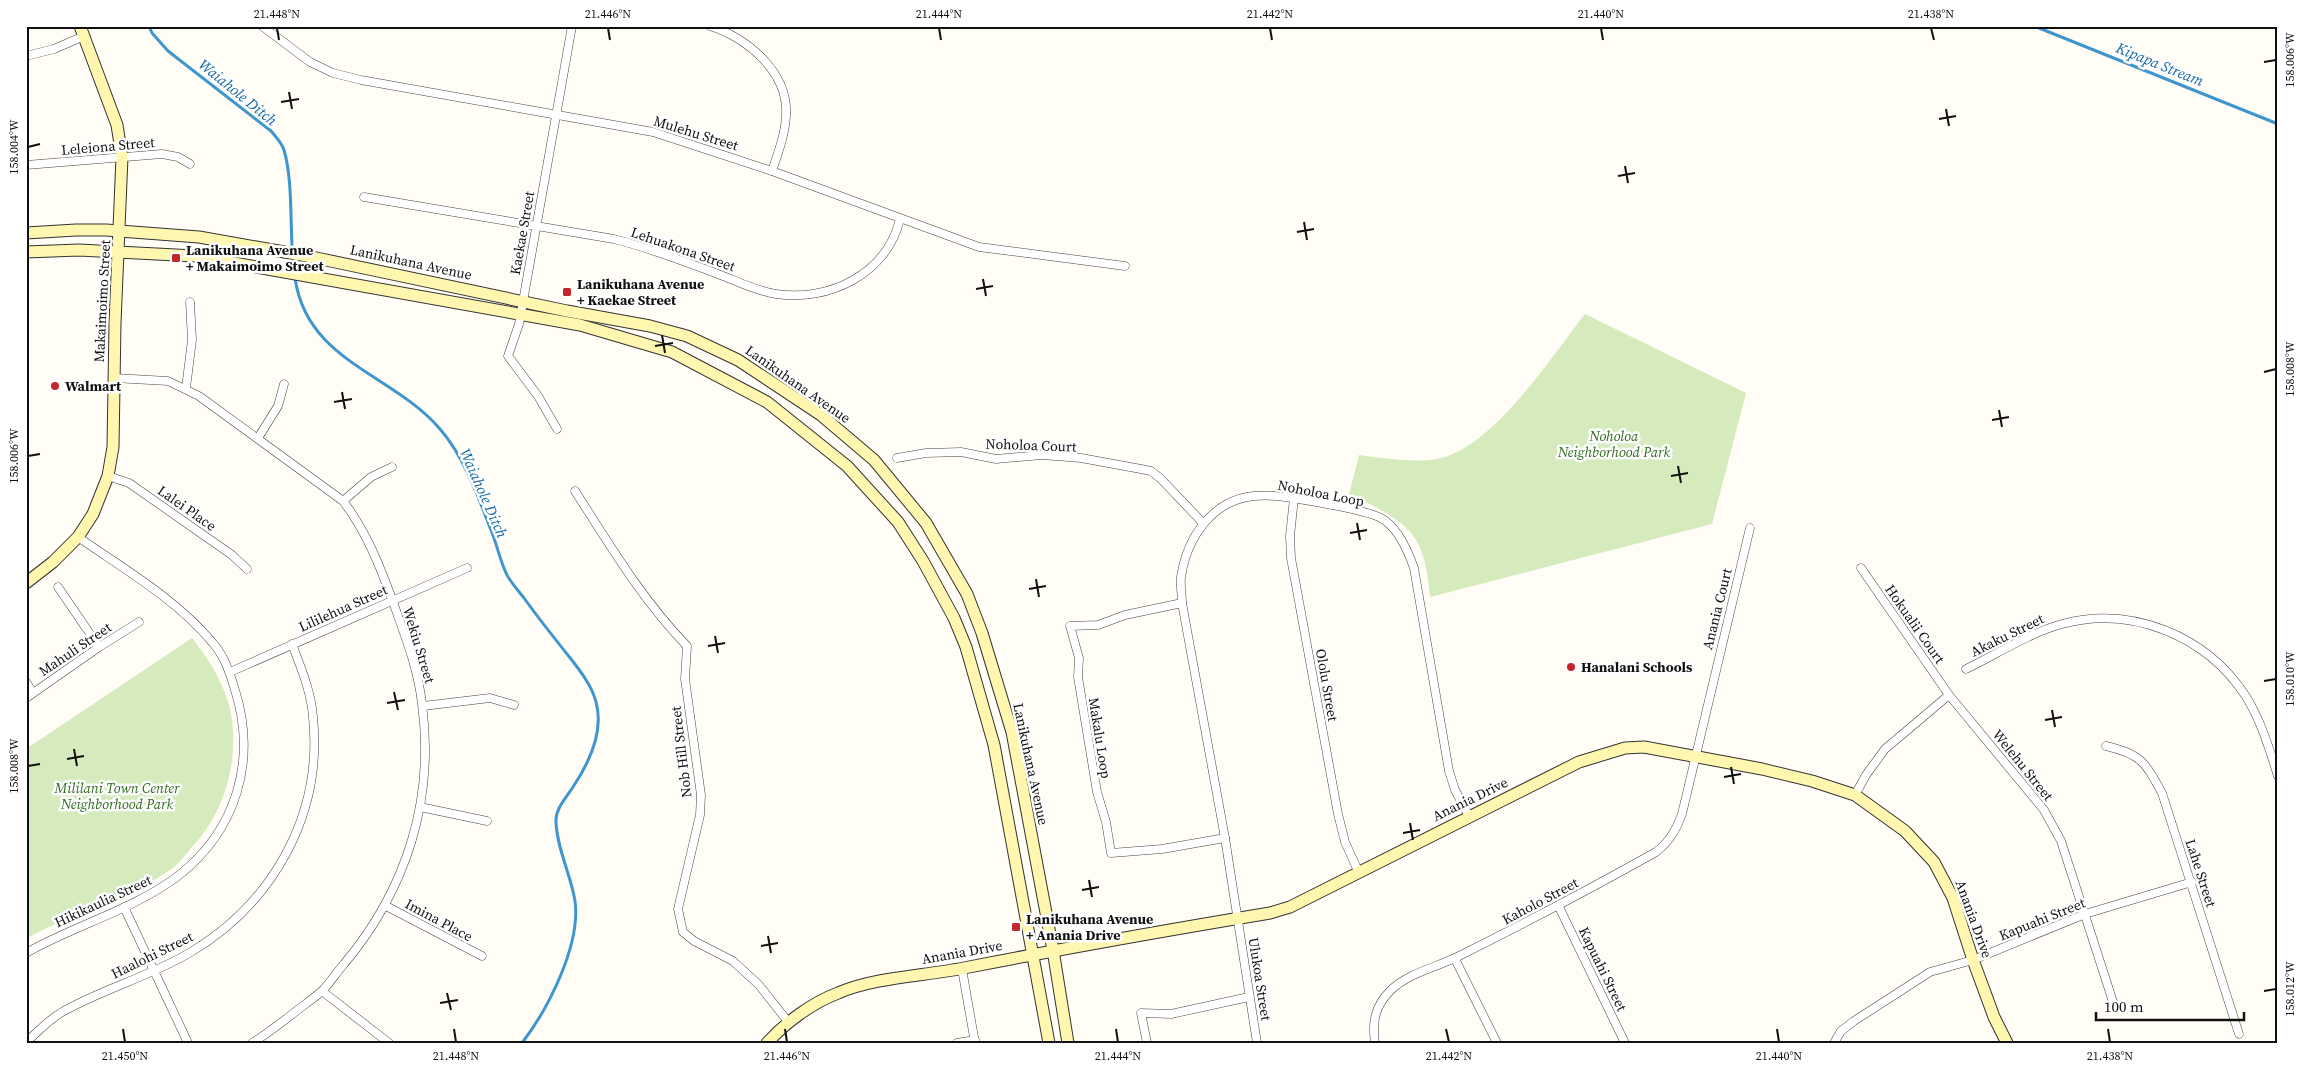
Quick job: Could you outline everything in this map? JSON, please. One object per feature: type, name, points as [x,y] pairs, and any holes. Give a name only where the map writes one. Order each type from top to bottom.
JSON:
[{"type":"main road","name":"Makaimoimo Street","points":[[26,583],[53,562],[78,537],[93,514],[108,476],[113,447],[122,157],[117,125],[82,31]]},
{"type":"main road","name":"Lanikuhana Avenue","points":[[26,233],[76,230],[120,231],[199,238],[307,256],[669,331],[687,336],[738,360],[821,415],[874,460],[926,523],[966,594],[990,660],[1012,732],[1053,950],[1068,1043]]},
{"type":"main road","points":[[26,252],[78,250],[194,256],[281,273],[521,313],[580,325],[672,352],[767,402],[848,466],[898,522],[923,561],[954,618],[966,646],[994,745],[1049,1043]]},
{"type":"main road","name":"Anania Drive","points":[[767,1043],[815,1003],[839,992],[884,981],[962,969],[1053,950],[1238,918],[1290,907],[1579,762],[1605,752],[1644,747],[1695,755],[1812,781],[1855,795],[1905,831],[1934,862],[1954,898],[1973,960],[1994,1017],[2007,1043]]},
{"type":"street","name":"Mulehu Street","points":[[262,26],[310,62],[333,73],[361,80],[653,132],[772,171],[979,247],[1125,266]]},
{"type":"street","name":"Kaekae Street","points":[[557,429],[538,396],[508,356],[521,313],[572,26]]},
{"type":"street","points":[[710,26],[724,31],[749,45],[780,82],[786,105],[786,116],[784,134],[772,171]]},
{"type":"street","points":[[26,56],[54,49],[82,31]]},
{"type":"street","name":"Leleiona Street","points":[[26,165],[162,154],[178,157],[190,164]]},
{"type":"street","name":"Lehuakona Street","points":[[364,197],[614,238],[648,248],[754,288],[775,294],[796,295],[836,289],[851,283],[880,258],[898,230],[900,219]]},
{"type":"street","points":[[186,388],[192,340],[190,302]]},
{"type":"street","name":"Wekiu Street","points":[[114,378],[168,381],[186,388],[343,500],[357,519],[380,566],[417,673],[423,706],[425,745],[420,807],[414,836],[386,906],[355,951],[322,990],[252,1043]]},
{"type":"street","points":[[258,438],[278,406],[284,384]]},
{"type":"street","name":"Noholoa Court","points":[[897,458],[926,453],[961,452],[996,459],[1042,456],[1081,458],[1151,471],[1203,523]]},
{"type":"street","points":[[343,500],[372,477],[392,467]]},
{"type":"street","name":"Lalei Place","points":[[108,476],[129,483],[232,555],[247,569]]},
{"type":"street","name":"Nob Hill Street","points":[[575,491],[617,558],[687,646],[685,679],[700,795],[700,815],[678,909],[683,932],[694,941],[733,961],[759,984],[790,1022]]},
{"type":"street","name":"Noholoa Loop","points":[[1238,918],[1182,604],[1180,579],[1191,541],[1203,523],[1216,510],[1234,500],[1252,496],[1294,498],[1344,508],[1381,519],[1396,533],[1408,551],[1421,604],[1448,770],[1455,790],[1469,816]]},
{"type":"street","name":"Ololu Street","points":[[1294,498],[1290,536],[1293,568],[1338,814],[1345,842],[1359,873]]},
{"type":"street","name":"Anania Court","points":[[1695,755],[1750,528]]},
{"type":"street","name":"Hikikaulia Street","points":[[26,953],[156,891],[200,857],[215,839],[231,809],[243,775],[245,735],[241,708],[230,672],[214,644],[163,596],[78,537]]},
{"type":"street","name":"Lililehua Street","points":[[230,672],[467,568]]},
{"type":"street","name":"Hokualii Court","points":[[1860,568],[1949,695]]},
{"type":"street","points":[[58,587],[99,647]]},
{"type":"street","name":"Makalu Loop","points":[[1182,604],[1125,615],[1098,625],[1070,626],[1079,658],[1078,677],[1096,792],[1106,822],[1111,853],[1162,849],[1225,838]]},
{"type":"street","name":"Akaku Street","points":[[1966,669],[2042,631],[2063,624],[2115,618],[2141,622],[2178,634],[2218,662],[2245,694],[2274,752],[2278,776]]},
{"type":"street","name":"Mahuli Street","points":[[30,695],[139,622]]},
{"type":"street","name":"Haalohi Street","points":[[26,1042],[62,1011],[190,953],[237,918],[268,885],[286,856],[302,816],[314,754],[313,717],[308,689],[292,644]]},
{"type":"street","points":[[26,682],[30,695]]},
{"type":"street","points":[[1855,795],[1866,775],[1885,750],[1949,695]]},
{"type":"street","name":"Welehu Street","points":[[1949,695],[2044,810],[2060,842],[2115,1008]]},
{"type":"street","points":[[423,706],[490,698],[514,704]]},
{"type":"street","name":"Lahe Street","points":[[2106,746],[2126,751],[2142,761],[2162,793],[2239,1034]]},
{"type":"street","name":"Kaholo Street","points":[[1375,1043],[1374,1016],[1379,1005],[1391,989],[1422,971],[1455,959],[1559,906],[1667,844],[1682,814],[1695,755]]},
{"type":"street","points":[[420,807],[487,821]]},
{"type":"street","name":"Kapuahi Street","points":[[1834,1043],[1841,1031],[1854,1021],[1930,972],[1973,960],[2085,914],[2192,882]]},
{"type":"street","name":"Imina Place","points":[[386,906],[482,956]]},
{"type":"street","name":"Kapuahi Street","points":[[1559,906],[1625,1043]]},
{"type":"street","points":[[124,907],[155,969],[188,1043]]},
{"type":"street","name":"Ulukoa Street","points":[[1238,918],[1257,1043]]},
{"type":"street","points":[[1455,959],[1497,1043]]},
{"type":"street","points":[[957,1043],[975,1041],[962,969]]},
{"type":"street","points":[[322,990],[389,1043]]},
{"type":"street","points":[[1148,1043],[1141,1013],[1171,1014],[1249,997]]},
{"type":"green space","name":"Noholoa Neighborhood Park","points":[[1585,314],[1746,393],[1712,524],[1430,597],[1424,560],[1416,540],[1410,532],[1386,513],[1349,494],[1359,455],[1404,460],[1431,460],[1453,454],[1475,441],[1496,423],[1537,378]]},
{"type":"green space","name":"Mililani Town Center Neighborhood Park","points":[[192,638],[216,673],[222,686],[229,706],[233,727],[230,772],[216,813],[205,832],[170,870],[135,890],[62,921],[26,939],[26,749]]},
{"type":"waterway","name":"Waiahole Ditch","points":[[149,26],[152,33],[168,51],[271,131],[282,145],[289,178],[294,271]]},
{"type":"waterway","name":"Kipapa Stream","points":[[2034,26],[2278,124]]},
{"type":"waterway","name":"Waiahole Ditch","points":[[295,278],[303,306],[316,329],[333,348],[420,410],[440,429],[449,441],[472,481],[508,576],[582,674],[592,690],[596,702],[598,724],[594,746],[584,768],[556,817],[559,842],[575,901],[576,918],[573,937],[568,956],[552,995],[522,1043]]},
{"type":"place","name":"Lanikuhana Avenue + Makaimoimo Street","points":[[176,258]]},
{"type":"place","name":"Lanikuhana Avenue + Kaekae Street","points":[[567,292]]},
{"type":"place","name":"Walmart","points":[[55,386]]},
{"type":"place","name":"Hanalani Schools","points":[[1571,667]]},
{"type":"place","name":"Lanikuhana Avenue + Anania Drive","points":[[1016,927]]}]
